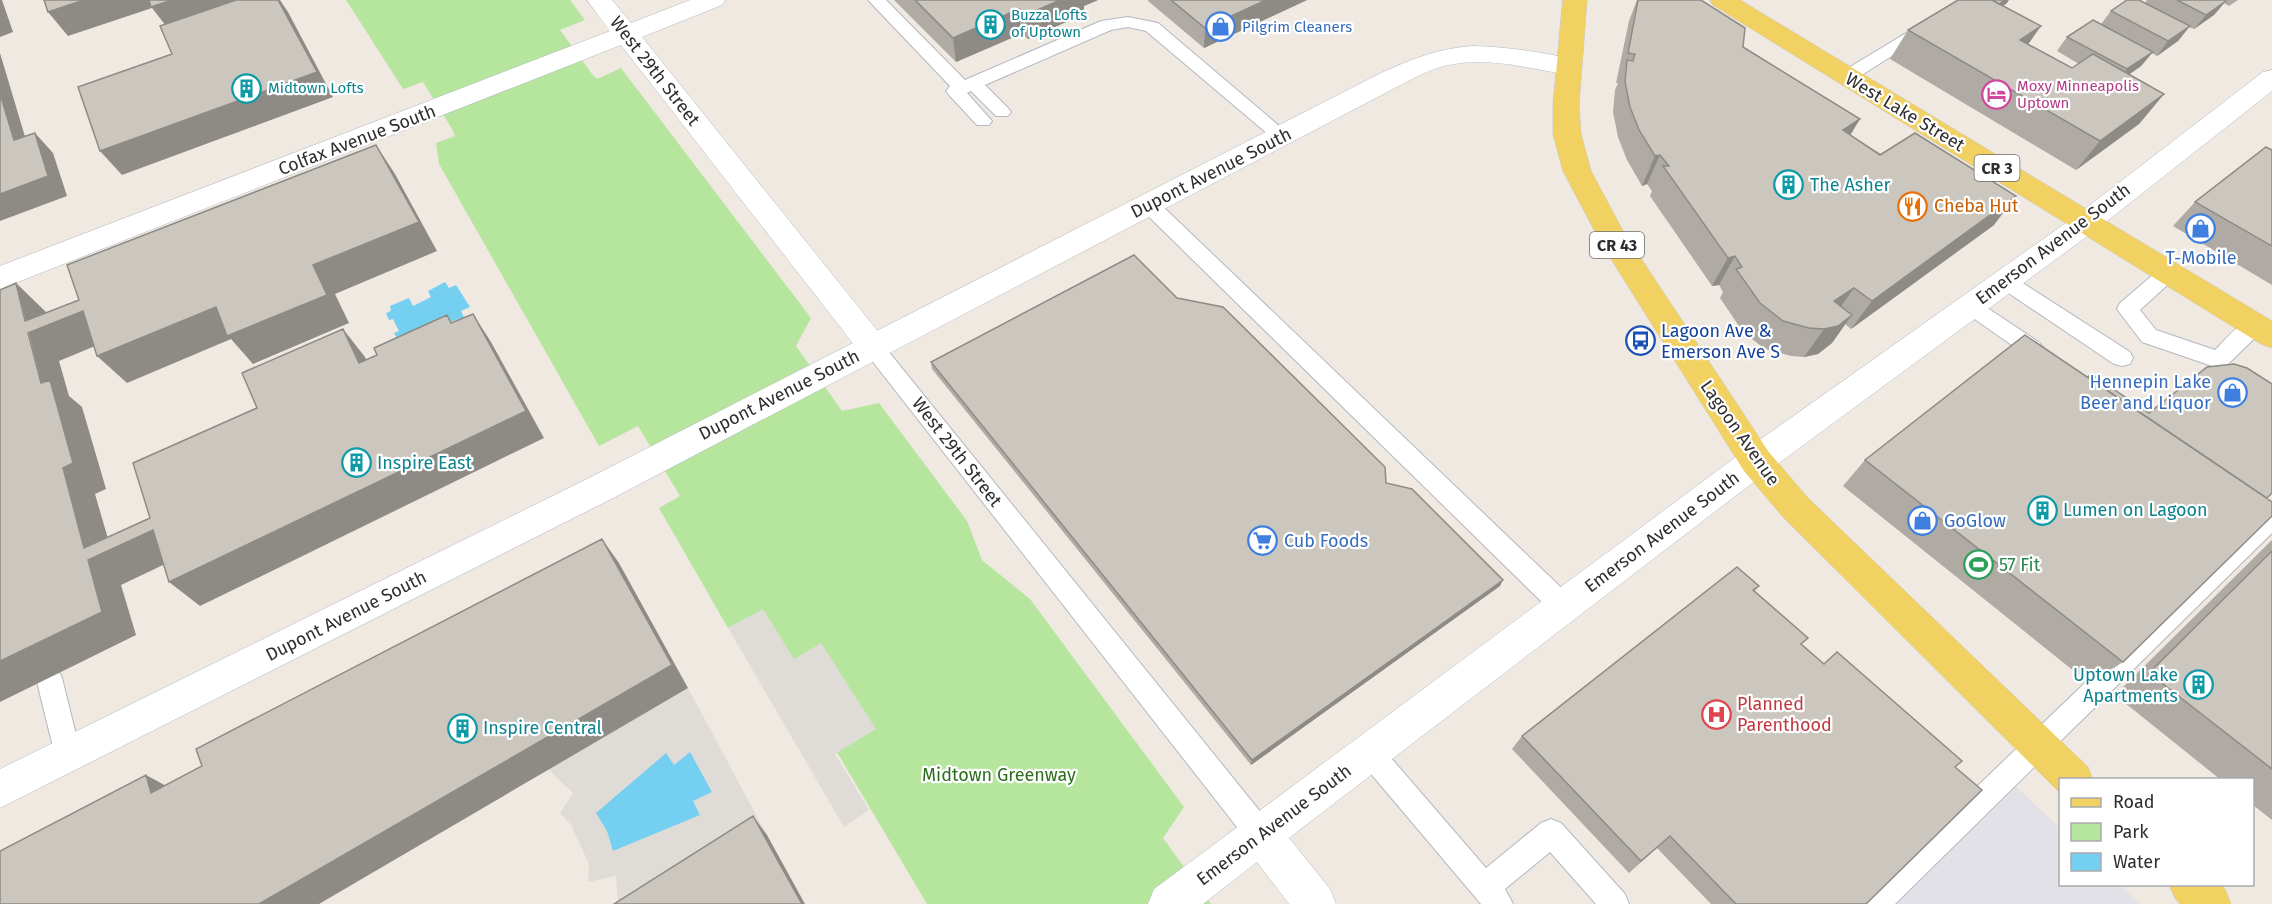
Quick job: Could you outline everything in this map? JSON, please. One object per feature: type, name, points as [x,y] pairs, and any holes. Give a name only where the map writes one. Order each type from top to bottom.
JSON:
[{"type":"main road","name":"Lagoon Avenue","points":[[1575,0],[1566,105],[1567,135],[1577,171],[1611,236],[1755,461],[1802,515],[2072,778]]},
{"type":"main road","name":"West Lake Street","points":[[1722,0],[2263,331]]},
{"type":"main road","points":[[2190,886],[2211,904]]},
{"type":"street","name":"West 29th Street","points":[[599,0],[873,347]]},
{"type":"street","name":"Colfax Avenue South","points":[[0,278],[713,0]]},
{"type":"street","name":"Dupont Avenue South","points":[[0,789],[619,479],[1421,66],[1457,55],[1493,55],[1570,67]]},
{"type":"street","name":"Emerson Avenue South","points":[[1183,893],[1755,461],[2086,222],[2272,78]]},
{"type":"street","name":"West 29th Street","points":[[1261,836],[1315,904]]},
{"type":"lane","points":[[876,0],[964,88],[1002,112]]},
{"type":"lane","points":[[1846,77],[1973,0]]},
{"type":"lane","points":[[964,88],[1107,25],[1128,22],[1152,27],[1282,136]]},
{"type":"lane","points":[[964,88],[983,121]]},
{"type":"lane","points":[[1149,205],[1563,606]]},
{"type":"lane","points":[[2169,273],[2127,309],[2149,336],[2218,360],[2263,331]]},
{"type":"lane","points":[[2005,281],[2122,358]]},
{"type":"lane","points":[[1970,306],[2033,349]]},
{"type":"lane","name":"West 29th Street","points":[[873,347],[1261,836]]},
{"type":"lane","points":[[1875,904],[2272,518]]},
{"type":"lane","points":[[49,678],[69,754]]},
{"type":"lane","points":[[1370,753],[1492,896],[1551,833],[1615,904]]},
{"type":"shaded area","points":[[763,609],[794,659],[821,643],[876,729],[835,754],[869,810],[844,827],[728,628]]},
{"type":"shaded area","points":[[688,688],[767,835],[659,904],[618,904],[616,876],[588,882],[589,864],[571,825],[560,813],[573,793],[548,769]]},
{"type":"shaded area","points":[[2002,773],[2059,827],[2059,886],[2120,886],[2140,904],[1865,904]]},
{"type":"green space","name":"Midtown Greenway","points":[[346,0],[570,0],[585,20],[560,30],[592,74],[597,79],[621,68],[811,318],[796,346],[842,411],[879,403],[967,521],[982,560],[1030,599],[1184,807],[1163,838],[1211,904],[927,904],[755,614],[728,628],[659,508],[680,496],[638,426],[599,446],[439,164],[436,143],[455,136],[452,129],[423,82],[403,89]]},
{"type":"water","points":[[445,282],[449,288],[456,285],[470,307],[461,311],[464,317],[398,340],[394,333],[399,331],[393,319],[389,320],[386,313],[391,311],[390,306],[409,298],[413,306],[431,297],[428,291]]},
{"type":"water","points":[[690,752],[712,792],[693,801],[700,815],[613,851],[607,831],[596,813],[666,753],[674,765]]},
{"type":"building","points":[[44,0],[84,0],[48,12]]},
{"type":"building","points":[[149,0],[172,0],[151,7]]},
{"type":"building","name":"Midtown Lofts","points":[[236,0],[278,0],[317,72],[100,151],[78,87],[172,54],[160,26]]},
{"type":"building","points":[[915,0],[1060,0],[1026,15],[1019,9],[953,38]]},
{"type":"building","points":[[1171,0],[1266,0],[1205,28]]},
{"type":"building","name":"The Asher","points":[[1638,0],[1701,0],[1745,28],[1743,47],[1860,119],[1843,130],[1880,155],[1915,133],[2016,196],[1872,301],[1854,288],[1834,301],[1852,315],[1838,326],[1824,329],[1809,328],[1783,321],[1760,303],[1736,269],[1742,267],[1735,256],[1728,258],[1663,166],[1669,166],[1660,155],[1655,156],[1639,130],[1630,107],[1625,82],[1627,60],[1633,61],[1635,54],[1628,53]]},
{"type":"building","points":[[1958,0],[1992,0],[2041,26],[2020,40],[2072,68],[2093,54],[2164,94],[2100,141],[1908,30]]},
{"type":"building","points":[[1992,0],[2005,0],[1999,4]]},
{"type":"building","points":[[2127,0],[2139,0],[2190,26],[2168,41],[2111,11]]},
{"type":"building","points":[[2177,0],[2225,0],[2226,1],[2206,15]]},
{"type":"building","points":[[2093,20],[2153,52],[2127,69],[2067,37]]},
{"type":"building","points":[[0,94],[14,140],[35,133],[48,176],[0,194]]},
{"type":"building","name":"Inspire East","points":[[376,145],[419,222],[313,265],[327,295],[227,336],[216,307],[97,356],[83,311],[28,333],[41,383],[50,380],[73,463],[63,468],[84,548],[150,518],[133,463],[257,408],[242,373],[343,329],[359,363],[377,355],[374,348],[447,315],[451,323],[473,314],[526,411],[169,582],[153,530],[88,560],[102,612],[0,661],[0,290],[16,283],[25,321],[79,300],[67,265]]},
{"type":"building","points":[[2266,147],[2272,150],[2272,246],[2195,202]]},
{"type":"building","name":"Cub Foods","points":[[1134,255],[1177,298],[1223,307],[1385,467],[1386,483],[1412,489],[1503,580],[1252,760],[931,362]]},
{"type":"building","name":"Lumen on Lagoon","points":[[2025,335],[2272,502],[2272,516],[2123,662],[1865,460]]},
{"type":"building","points":[[2234,364],[2247,368],[2272,384],[2272,493],[2267,498],[2088,377],[2091,374],[2149,413],[2207,367]]},
{"type":"building","name":"Inspire Central","points":[[602,539],[672,665],[259,904],[0,904],[0,851],[146,775],[151,793],[202,766],[196,749]]},
{"type":"building","name":"Uptown Lake Apartments","points":[[2272,551],[2272,769],[2149,673]]},
{"type":"building","name":"Planned Parenthood","points":[[1737,567],[1759,586],[1753,590],[1808,638],[1801,644],[1824,664],[1837,652],[1962,761],[1955,767],[1982,790],[1866,904],[1736,904],[1670,836],[1641,861],[1522,736]]},
{"type":"building","points":[[753,816],[802,904],[614,904]]},
{"type":"place","name":"Buzza Lofts of Uptown","points":[[990,24]]},
{"type":"place","name":"Pilgrim Cleaners","points":[[1221,27]]},
{"type":"place","name":"Midtown Lofts","points":[[247,88]]},
{"type":"place","name":"Moxy Minneapolis Uptown","points":[[1996,95]]},
{"type":"place","name":"The Asher","points":[[1789,185]]},
{"type":"place","name":"Cheba Hut","points":[[1913,206]]},
{"type":"place","name":"T-Mobile","points":[[2201,229]]},
{"type":"place","name":"Lagoon Ave & Emerson Ave S","points":[[1640,341]]},
{"type":"place","name":"Hennepin Lake Beer and Liquor","points":[[2232,392]]},
{"type":"place","name":"Inspire East","points":[[356,463]]},
{"type":"place","name":"Lumen on Lagoon","points":[[2042,510]]},
{"type":"place","name":"GoGlow","points":[[1923,521]]},
{"type":"place","name":"Cub Foods","points":[[1263,541]]},
{"type":"place","name":"57 Fit","points":[[1978,565]]},
{"type":"place","name":"Uptown Lake Apartments","points":[[2199,685]]},
{"type":"place","name":"Planned Parenthood","points":[[1716,714]]},
{"type":"place","name":"Inspire Central","points":[[462,728]]}]
